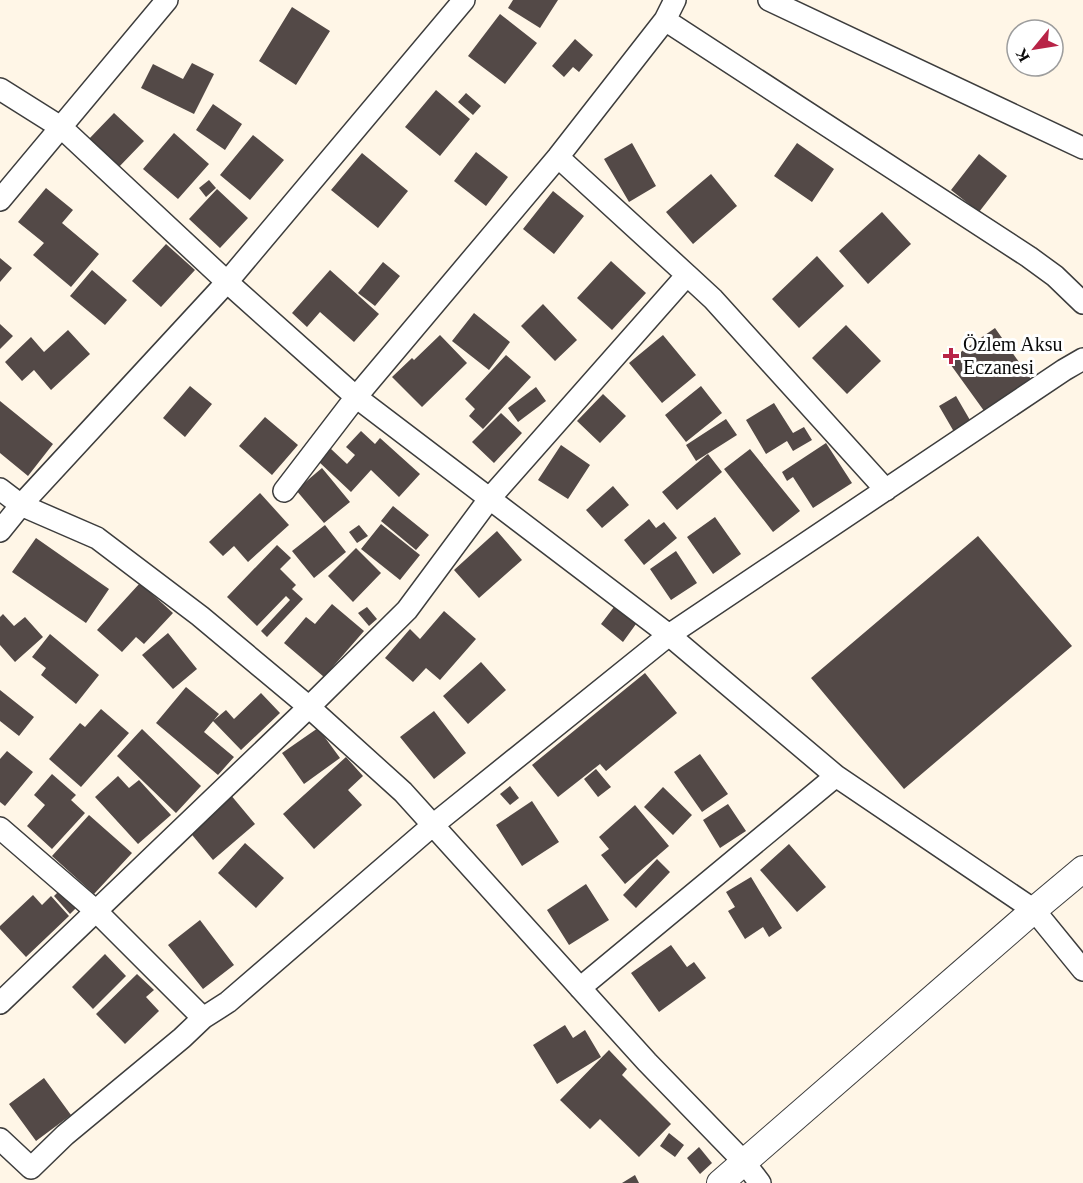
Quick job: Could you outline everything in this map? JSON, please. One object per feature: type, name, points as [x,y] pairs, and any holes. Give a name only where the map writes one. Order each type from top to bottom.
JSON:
[{"type":"street","points":[[0,200],[167,0]]},
{"type":"street","points":[[0,531],[21,505],[227,282],[464,0]]},
{"type":"street","points":[[284,491],[356,397],[558,157],[665,20],[675,0]]},
{"type":"street","points":[[769,0],[1083,148]]},
{"type":"street","points":[[665,20],[1029,257],[1055,276],[1083,303]]},
{"type":"street","points":[[0,89],[62,128],[227,282],[356,397],[669,635],[836,776],[1034,910],[1083,970]]},
{"type":"street","points":[[558,157],[713,299],[886,490]]},
{"type":"street","points":[[0,1003],[407,610],[489,498],[687,275]]},
{"type":"street","points":[[0,1139],[31,1168],[65,1135],[203,1018],[228,1002],[433,825],[669,635],[1083,359]]},
{"type":"street","points":[[0,489],[21,505],[98,538],[200,616],[309,707],[403,792],[647,1062],[744,1162],[760,1183]]},
{"type":"street","points":[[580,987],[836,776]]},
{"type":"street","points":[[0,828],[96,911],[203,1018]]},
{"type":"street","points":[[720,1183],[1083,869]]},
{"type":"building","points":[[513,0],[558,0],[540,28],[508,8]]},
{"type":"building","points":[[292,7],[330,31],[296,85],[259,61]]},
{"type":"building","points":[[500,14],[537,43],[505,84],[468,56]]},
{"type":"building","points":[[575,39],[593,55],[579,72],[573,67],[564,77],[552,66]]},
{"type":"building","points":[[192,63],[214,74],[194,114],[141,88],[153,64],[183,79]]},
{"type":"building","points":[[436,90],[470,119],[440,156],[405,127]]},
{"type":"building","points":[[466,93],[481,106],[473,115],[458,102]]},
{"type":"building","points":[[213,104],[242,124],[225,150],[196,130]]},
{"type":"building","points":[[114,113],[144,141],[117,169],[87,141]]},
{"type":"building","points":[[174,133],[209,164],[178,199],[143,169]]},
{"type":"building","points":[[253,135],[284,160],[250,200],[220,175]]},
{"type":"building","points":[[632,143],[656,186],[629,202],[604,159]]},
{"type":"building","points":[[797,143],[834,169],[812,202],[774,176]]},
{"type":"building","points":[[476,152],[508,177],[486,206],[454,181]]},
{"type":"building","points":[[362,153],[408,191],[378,228],[331,190]]},
{"type":"building","points":[[979,154],[1007,176],[979,212],[951,190]]},
{"type":"building","points":[[711,174],[737,206],[693,244],[666,212]]},
{"type":"building","points":[[209,180],[216,188],[206,197],[199,188]]},
{"type":"building","points":[[46,188],[73,210],[62,223],[99,254],[71,287],[33,255],[44,243],[18,222]]},
{"type":"building","points":[[217,189],[248,218],[220,248],[189,219]]},
{"type":"building","points":[[553,191],[584,216],[554,254],[523,229]]},
{"type":"building","points":[[882,212],[911,244],[868,284],[839,251]]},
{"type":"building","points":[[166,244],[195,270],[161,307],[132,281]]},
{"type":"building","points":[[817,256],[844,286],[799,328],[772,299]]},
{"type":"building","points":[[0,258],[12,268],[0,282]]},
{"type":"building","points":[[611,261],[646,293],[612,330],[577,298]]},
{"type":"building","points":[[383,262],[400,276],[375,306],[358,293]]},
{"type":"building","points":[[92,270],[127,300],[105,325],[70,296]]},
{"type":"building","points":[[330,270],[379,314],[354,342],[320,312],[307,327],[292,313]]},
{"type":"building","points":[[543,304],[577,340],[555,361],[521,326]]},
{"type":"building","points":[[474,313],[510,342],[489,370],[452,341]]},
{"type":"building","points":[[0,324],[13,336],[0,349]]},
{"type":"building","points":[[846,325],[881,361],[847,394],[812,358]]},
{"type":"building","points":[[995,328],[1033,382],[987,415],[948,361]]},
{"type":"building","points":[[68,330],[90,354],[51,390],[34,370],[22,381],[5,362],[31,337],[44,352]]},
{"type":"building","points":[[440,335],[467,363],[422,407],[392,377]]},
{"type":"building","points":[[663,335],[696,375],[662,403],[629,363]]},
{"type":"building","points":[[506,355],[531,377],[483,429],[469,416],[475,409],[465,399]]},
{"type":"building","points":[[190,386],[212,404],[185,437],[163,418]]},
{"type":"building","points":[[701,386],[722,413],[686,442],[665,415]]},
{"type":"building","points":[[536,387],[546,401],[518,422],[508,408]]},
{"type":"building","points":[[603,394],[626,416],[600,443],[577,421]]},
{"type":"building","points":[[956,396],[974,427],[957,437],[939,406]]},
{"type":"building","points":[[0,401],[53,444],[28,476],[0,453]]},
{"type":"building","points":[[774,403],[793,433],[804,427],[812,440],[793,451],[787,441],[766,454],[746,420]]},
{"type":"building","points":[[501,413],[522,433],[494,463],[472,442]]},
{"type":"building","points":[[265,417],[298,445],[272,475],[239,446]]},
{"type":"building","points":[[726,419],[737,435],[696,461],[686,445]]},
{"type":"building","points":[[361,431],[375,444],[380,438],[420,474],[399,497],[371,470],[351,492],[318,461],[330,448],[347,464],[355,455],[346,447]]},
{"type":"building","points":[[826,443],[852,483],[813,508],[793,477],[787,481],[782,472]]},
{"type":"building","points":[[561,445],[590,465],[568,499],[538,480]]},
{"type":"building","points":[[750,449],[800,511],[773,532],[724,469]]},
{"type":"building","points":[[708,454],[722,472],[677,510],[662,492]]},
{"type":"building","points":[[322,468],[350,502],[324,523],[296,490]]},
{"type":"building","points":[[613,486],[629,505],[602,528],[586,510]]},
{"type":"building","points":[[260,493],[289,525],[248,562],[234,546],[223,556],[209,542]]},
{"type":"building","points":[[393,506],[429,535],[416,550],[381,521]]},
{"type":"building","points":[[715,517],[741,554],[713,574],[687,537]]},
{"type":"building","points":[[649,519],[656,528],[664,522],[677,538],[644,565],[624,540]]},
{"type":"building","points":[[381,524],[420,555],[400,580],[361,549]]},
{"type":"building","points":[[325,525],[346,552],[314,578],[292,551]]},
{"type":"building","points":[[359,525],[368,536],[357,543],[349,532]]},
{"type":"building","points":[[497,531],[522,560],[479,598],[454,570]]},
{"type":"building","points":[[978,536],[1072,646],[904,789],[811,678]]},
{"type":"building","points":[[36,538],[109,589],[86,623],[12,572]]},
{"type":"building","points":[[277,545],[291,558],[280,569],[296,585],[292,589],[303,599],[267,637],[261,631],[290,600],[286,596],[257,626],[227,597]]},
{"type":"building","points":[[356,548],[381,573],[353,602],[328,576]]},
{"type":"building","points":[[676,551],[697,583],[671,600],[650,569]]},
{"type":"building","points":[[140,583],[173,613],[144,644],[136,637],[122,652],[97,630]]},
{"type":"building","points":[[332,604],[364,631],[324,677],[284,643],[306,617],[315,624]]},
{"type":"building","points":[[367,607],[377,619],[369,626],[358,613]]},
{"type":"building","points":[[614,607],[636,624],[623,642],[601,624]]},
{"type":"building","points":[[444,611],[476,639],[440,680],[426,668],[413,682],[385,658],[410,629],[420,639]]},
{"type":"building","points":[[3,614],[14,626],[25,617],[43,637],[15,662],[0,645],[0,617]]},
{"type":"building","points":[[168,633],[197,669],[173,689],[142,655]]},
{"type":"building","points":[[50,634],[99,675],[76,704],[41,675],[46,668],[32,657]]},
{"type":"building","points":[[481,662],[506,690],[468,724],[443,696]]},
{"type":"building","points":[[645,673],[677,713],[606,771],[600,764],[558,797],[532,765]]},
{"type":"building","points":[[186,687],[219,714],[204,732],[234,757],[218,775],[156,723]]},
{"type":"building","points":[[0,690],[34,717],[19,736],[0,721]]},
{"type":"building","points":[[261,693],[280,713],[241,750],[213,721],[226,710],[234,719]]},
{"type":"building","points":[[101,709],[129,733],[81,787],[49,759],[80,723],[85,727]]},
{"type":"building","points":[[434,711],[466,753],[434,779],[400,737]]},
{"type":"building","points":[[318,728],[340,758],[304,784],[282,753]]},
{"type":"building","points":[[142,729],[201,786],[176,813],[117,756]]},
{"type":"building","points":[[7,751],[33,772],[5,806],[0,802],[0,759]]},
{"type":"building","points":[[700,754],[728,794],[702,812],[674,772]]},
{"type":"building","points":[[346,757],[363,776],[348,790],[362,805],[314,849],[283,814]]},
{"type":"building","points":[[596,769],[611,787],[598,797],[584,779]]},
{"type":"building","points":[[52,774],[76,795],[71,800],[85,813],[52,849],[27,826],[45,805],[34,795]]},
{"type":"building","points":[[118,776],[129,788],[139,780],[171,815],[138,844],[95,797]]},
{"type":"building","points":[[510,786],[519,798],[510,805],[500,794]]},
{"type":"building","points":[[663,787],[692,815],[673,835],[644,807]]},
{"type":"building","points":[[230,794],[255,824],[213,860],[188,830]]},
{"type":"building","points":[[532,801],[559,842],[522,866],[496,825]]},
{"type":"building","points":[[728,804],[746,831],[720,848],[703,820]]},
{"type":"building","points":[[635,805],[669,846],[625,884],[601,855],[609,849],[599,837]]},
{"type":"building","points":[[89,815],[132,853],[94,894],[52,856]]},
{"type":"building","points":[[245,843],[284,878],[256,908],[218,873]]},
{"type":"building","points":[[789,844],[826,887],[797,912],[760,870]]},
{"type":"building","points":[[657,859],[670,872],[636,908],[623,895]]},
{"type":"building","points":[[751,877],[782,928],[769,937],[763,927],[745,939],[728,911],[735,907],[726,892]]},
{"type":"building","points":[[586,884],[609,920],[569,945],[547,910]]},
{"type":"building","points":[[63,887],[79,905],[70,914],[54,896]]},
{"type":"building","points":[[33,895],[42,905],[51,896],[69,916],[26,957],[0,929],[0,926]]},
{"type":"building","points":[[200,920],[234,965],[203,989],[168,945]]},
{"type":"building","points":[[671,945],[687,967],[694,962],[706,978],[659,1012],[631,973]]},
{"type":"building","points":[[105,954],[126,976],[93,1009],[72,987]]},
{"type":"building","points":[[137,974],[154,990],[146,997],[159,1011],[125,1044],[96,1014]]},
{"type":"building","points":[[565,1025],[573,1038],[585,1030],[601,1057],[557,1084],[533,1045]]},
{"type":"building","points":[[609,1050],[627,1069],[622,1075],[671,1124],[639,1157],[600,1119],[590,1129],[560,1100]]},
{"type":"building","points":[[44,1078],[71,1115],[36,1141],[9,1104]]},
{"type":"building","points":[[669,1133],[684,1145],[675,1157],[660,1146]]},
{"type":"building","points":[[699,1147],[712,1163],[700,1174],[687,1158]]},
{"type":"building","points":[[635,1175],[639,1183],[622,1183]]},
{"type":"place","name":"Özlem Aksu Eczanesi","points":[[951,356]]}]
